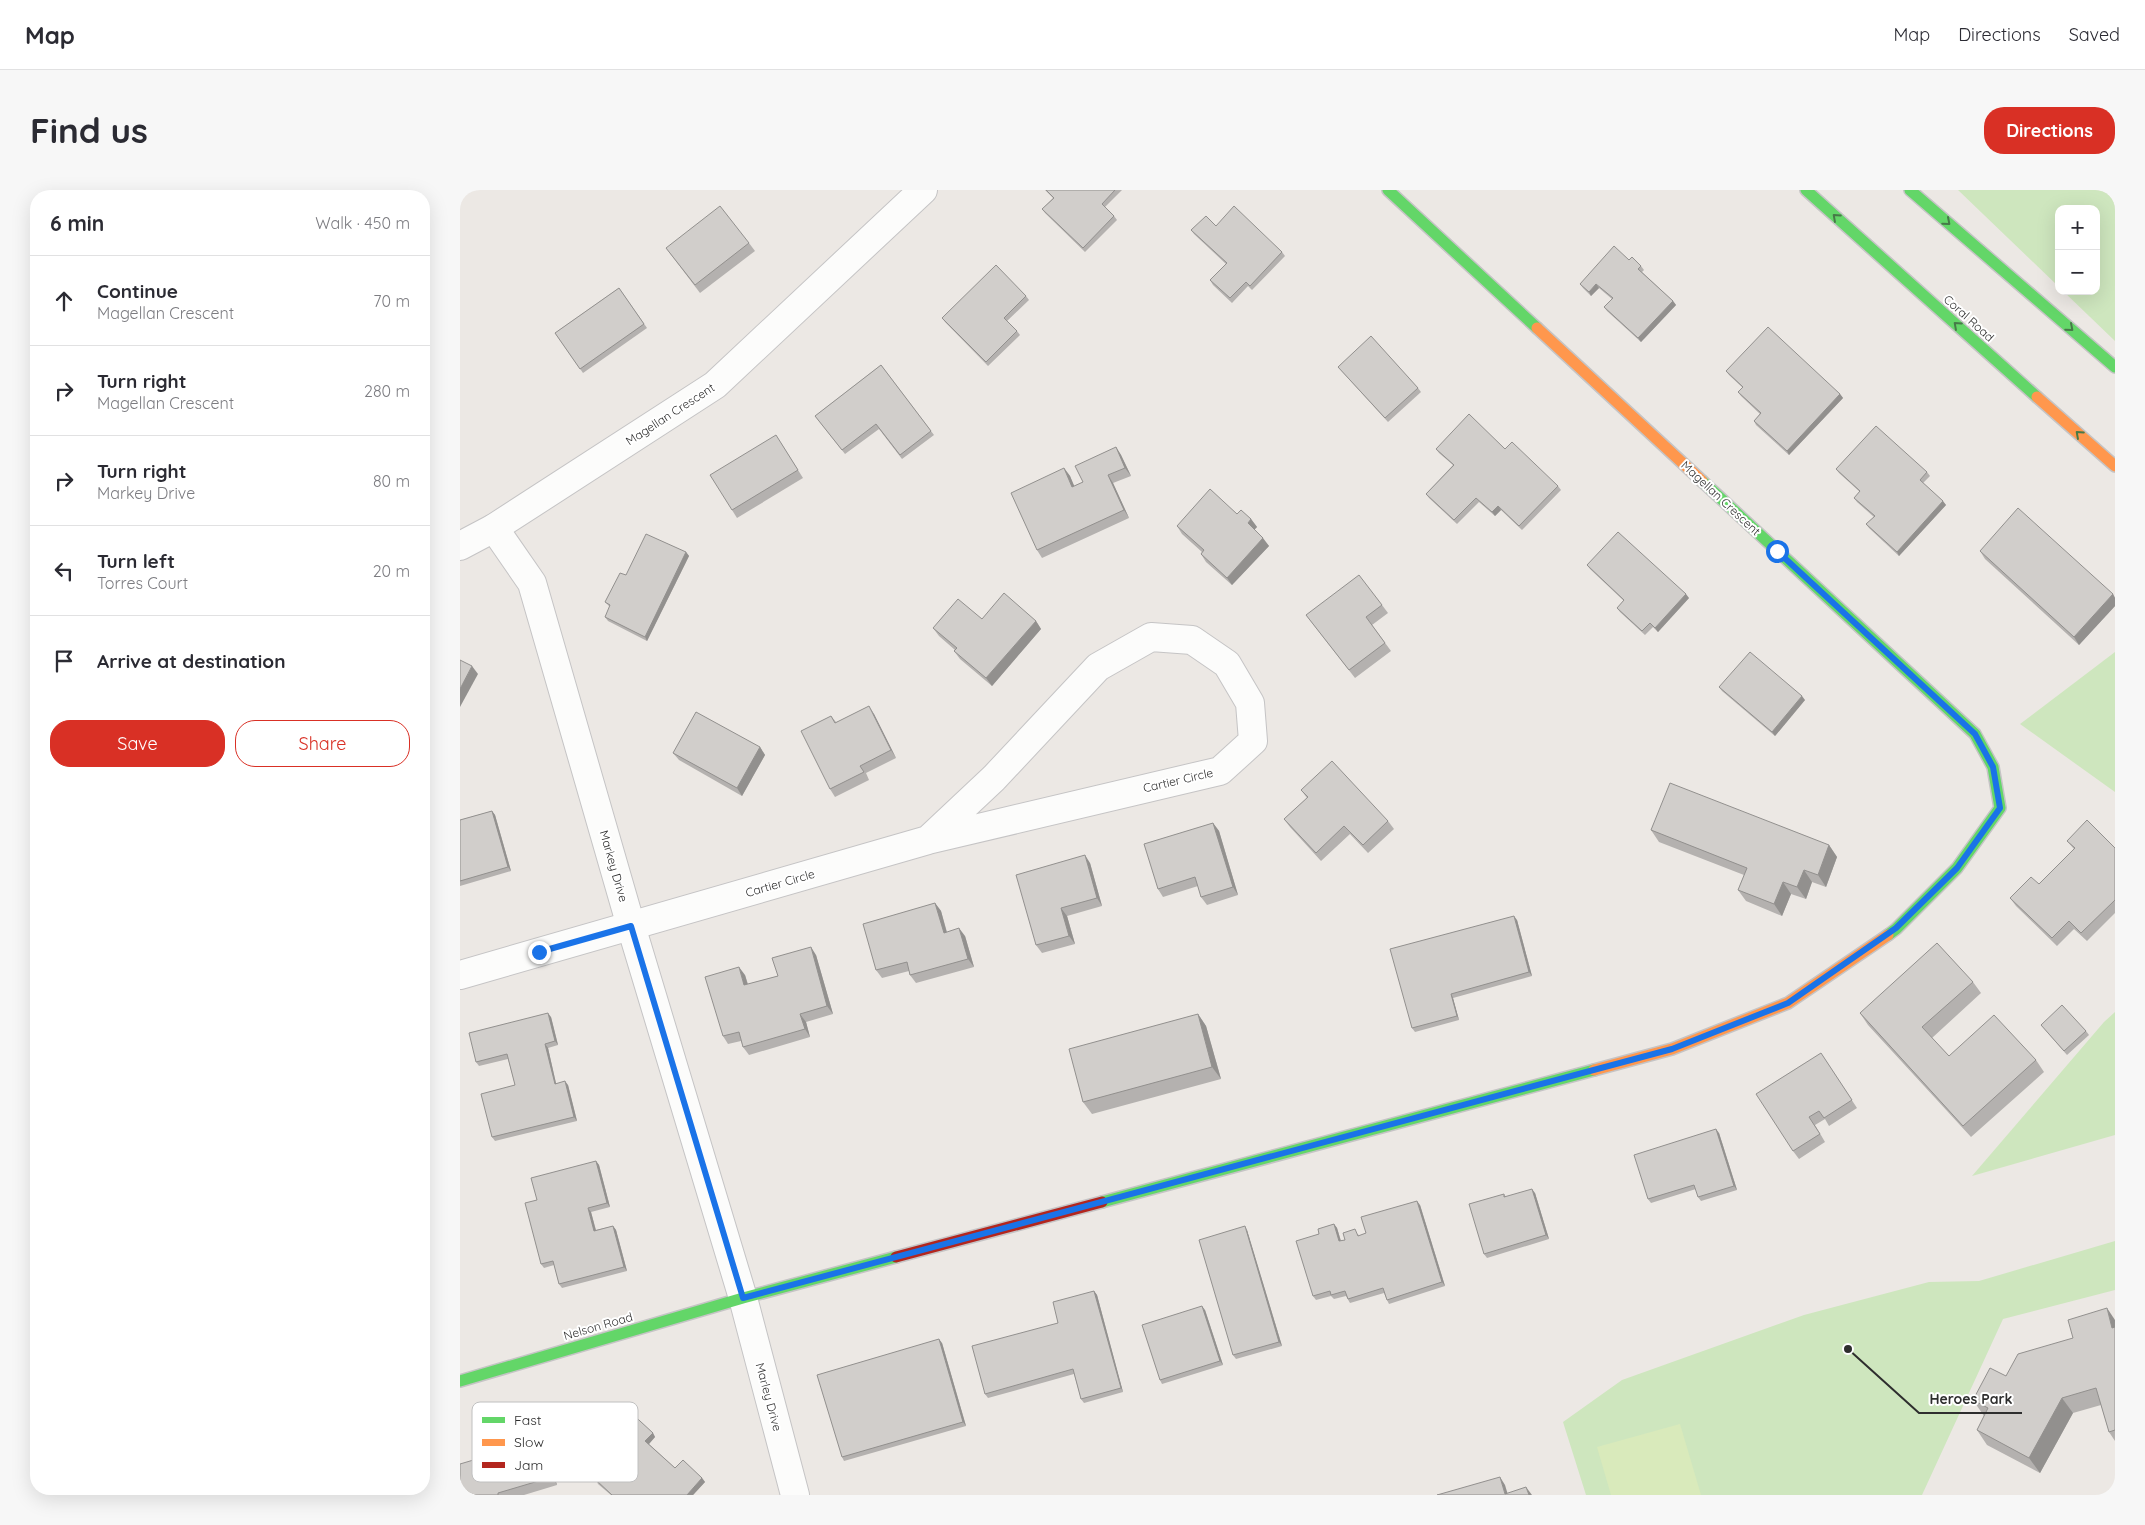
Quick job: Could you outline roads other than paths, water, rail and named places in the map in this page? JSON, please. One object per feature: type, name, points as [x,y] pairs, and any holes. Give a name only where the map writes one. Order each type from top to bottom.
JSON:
[{"type":"street","name":"Magellan Crescent","points":[[460,546],[494,528],[715,385],[923,190]]},
{"type":"street","name":"Magellan Crescent","points":[[743,1298],[1672,1049],[1788,1003],[1896,928],[1957,868],[2000,808],[1993,767],[1975,734],[1388,190]]},
{"type":"street","name":"Coral Road","points":[[1806,190],[2115,466]]},
{"type":"street","points":[[1910,190],[2115,368]]},
{"type":"street","name":"Markey Drive","points":[[494,528],[532,583],[631,926],[743,1298]]},
{"type":"street","name":"Cartier Circle","points":[[460,975],[928,840],[1220,771],[1253,741],[1250,703],[1227,664],[1192,640],[1151,637],[1098,667],[994,778],[928,840]]},
{"type":"street","name":"Nelson Road","points":[[460,1381],[743,1298]]},
{"type":"street","name":"Marley Drive","points":[[743,1298],[795,1495]]},
{"type":"place","name":"Heroes Park","points":[[1848,1349]]}]
